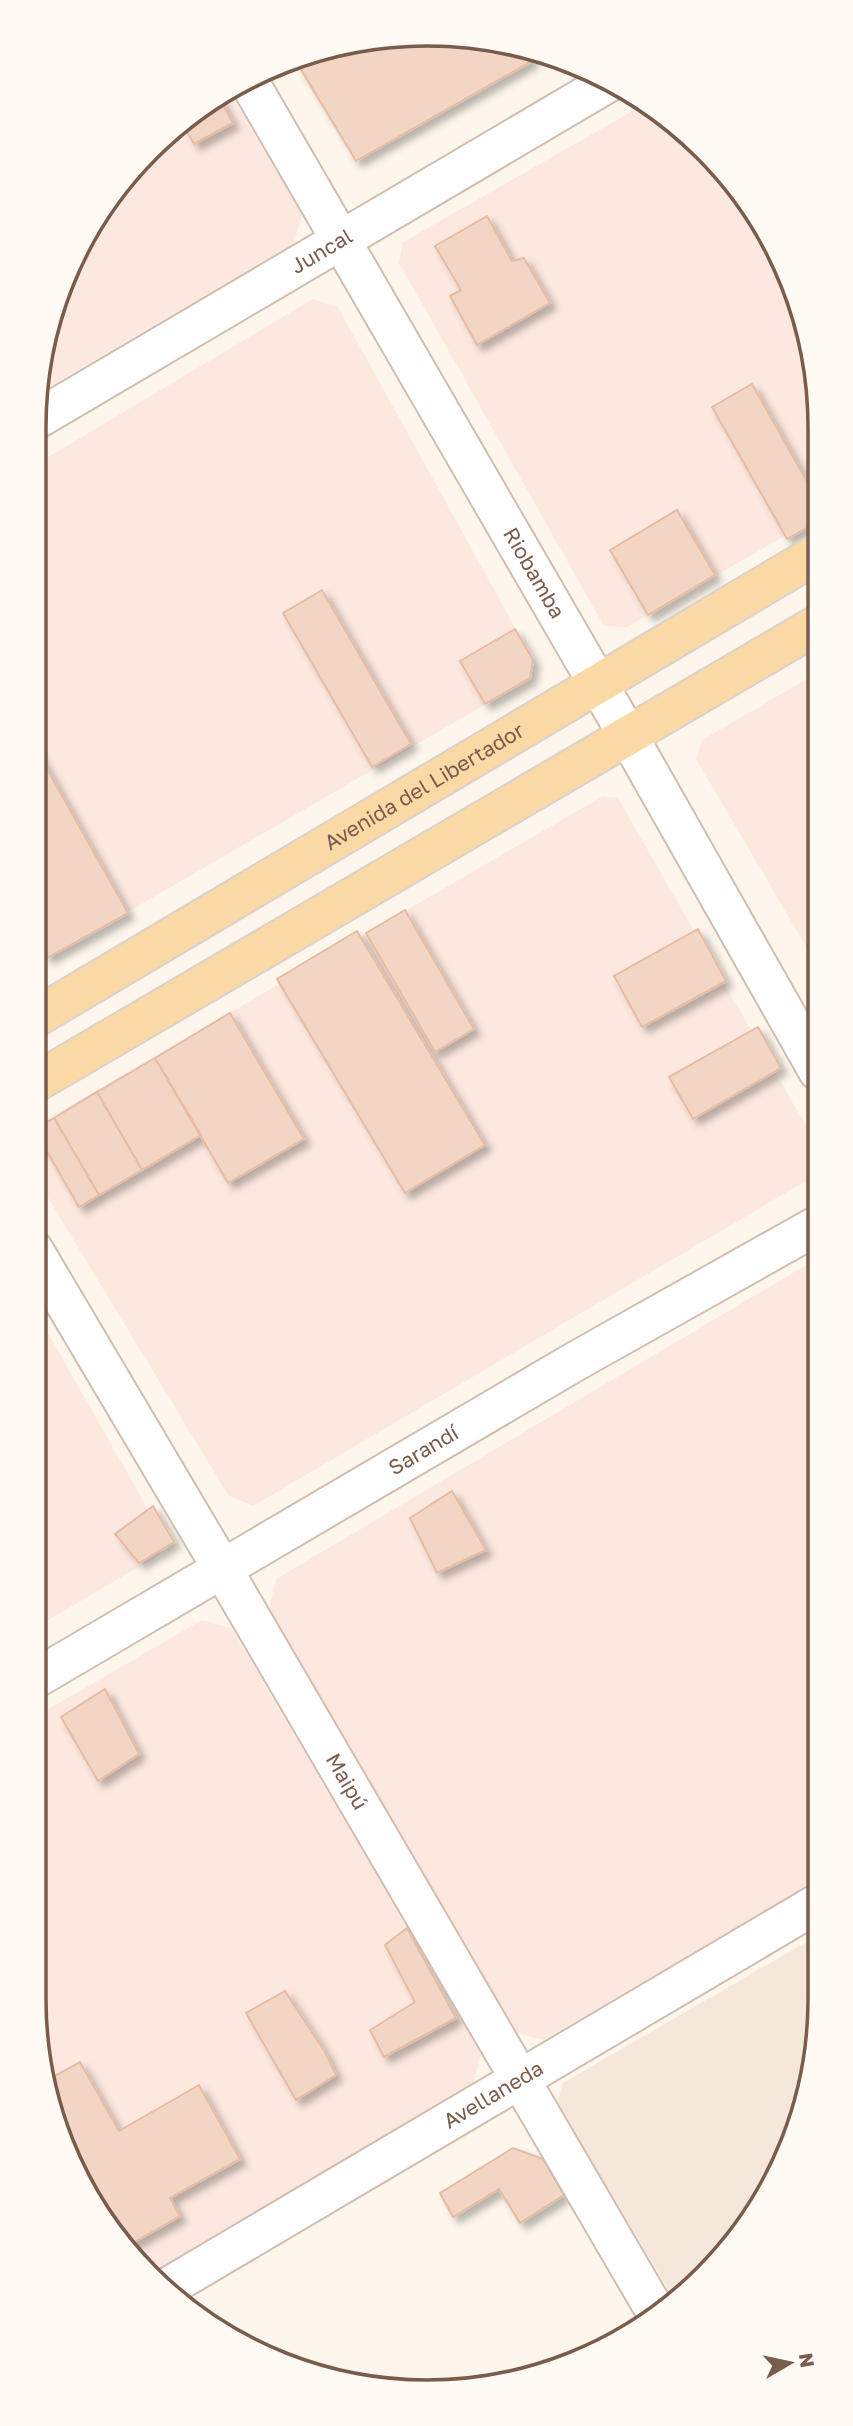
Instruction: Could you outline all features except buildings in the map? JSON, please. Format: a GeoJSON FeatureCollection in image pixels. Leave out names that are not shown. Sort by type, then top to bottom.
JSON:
{"type":"FeatureCollection","features":[{"type":"Feature","properties":{"kind":"main road","name":"Avenida del Libertador"},"geometry":{"type":"LineString","coordinates":[[45,1012],[808,559]]}},
{"type":"Feature","properties":{"kind":"main road"},"geometry":{"type":"LineString","coordinates":[[45,1077],[808,630]]}},
{"type":"Feature","properties":{"kind":"street","name":"Riobamba"},"geometry":{"type":"LineString","coordinates":[[253,88],[627,734],[808,1053]]}},
{"type":"Feature","properties":{"kind":"street","name":"Juncal"},"geometry":{"type":"LineString","coordinates":[[45,414],[600,88]]}},
{"type":"Feature","properties":{"kind":"street","name":"Sarandí"},"geometry":{"type":"LineString","coordinates":[[45,1672],[576,1361],[808,1231]]}},
{"type":"Feature","properties":{"kind":"street","name":"Maipú"},"geometry":{"type":"LineString","coordinates":[[45,1269],[652,2306]]}},
{"type":"Feature","properties":{"kind":"street","name":"Avellaneda"},"geometry":{"type":"LineString","coordinates":[[173,2284],[808,1909]]}},
{"type":"Feature","properties":{"kind":"shaded area"},"geometry":{"type":"Polygon","coordinates":[[[233,99],[302,214],[294,243],[48,387],[58,328],[66,304],[85,258],[110,215],[140,175],[175,140],[233,99]]]}},
{"type":"Feature","properties":{"kind":"shaded area"},"geometry":{"type":"Polygon","coordinates":[[[638,110],[678,140],[713,175],[756,236],[778,281],[795,328],[804,377],[808,426],[808,522],[627,627],[604,626],[399,263],[403,242],[638,110]]]}},
{"type":"Feature","properties":{"kind":"shaded area"},"geometry":{"type":"Polygon","coordinates":[[[313,299],[338,307],[533,660],[529,679],[45,960],[45,459],[313,299]]]}},
{"type":"Feature","properties":{"kind":"shaded area"},"geometry":{"type":"Polygon","coordinates":[[[808,678],[808,950],[696,759],[702,740],[808,678]]]}},
{"type":"Feature","properties":{"kind":"shaded area"},"geometry":{"type":"Polygon","coordinates":[[[603,796],[618,798],[808,1130],[808,1180],[253,1506],[228,1495],[45,1193],[45,1120],[603,796]]]}},
{"type":"Feature","properties":{"kind":"shaded area"},"geometry":{"type":"Polygon","coordinates":[[[808,1264],[808,1886],[543,2040],[513,2032],[269,1610],[276,1579],[808,1264]]]}},
{"type":"Feature","properties":{"kind":"shaded area"},"geometry":{"type":"Polygon","coordinates":[[[45,1328],[161,1532],[159,1555],[45,1622],[45,1328]]]}},
{"type":"Feature","properties":{"kind":"shaded area"},"geometry":{"type":"Polygon","coordinates":[[[202,1620],[231,1628],[482,2052],[472,2088],[159,2271],[124,2231],[85,2168],[66,2122],[53,2074],[45,1999],[45,1711],[202,1620]]]}},
{"type":"Feature","properties":{"kind":"shaded area"},"geometry":{"type":"Polygon","coordinates":[[[808,1941],[808,1999],[804,2049],[795,2098],[778,2145],[756,2190],[729,2231],[696,2269],[670,2292],[557,2105],[563,2083],[808,1941]]]}}]}
